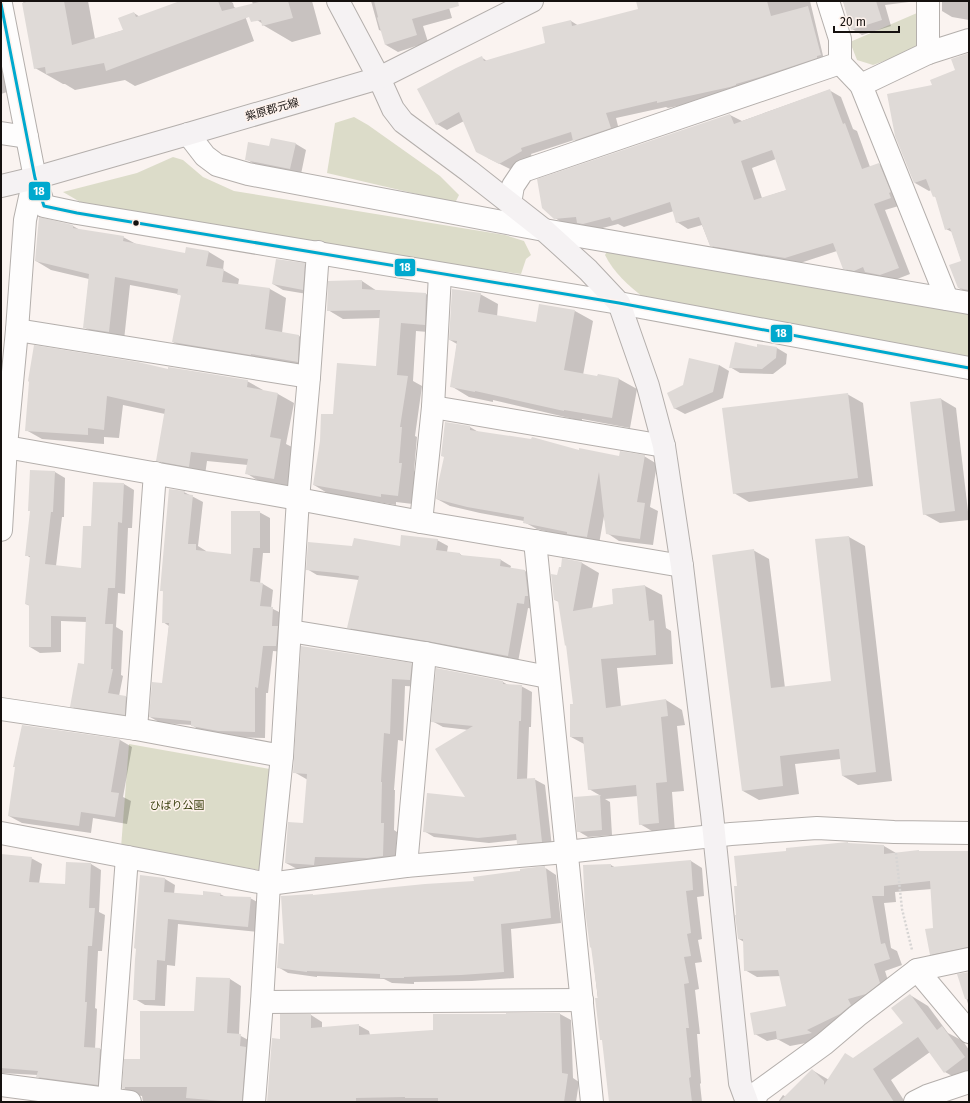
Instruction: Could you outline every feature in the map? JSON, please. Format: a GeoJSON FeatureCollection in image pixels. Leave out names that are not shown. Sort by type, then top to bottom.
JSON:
{"type":"FeatureCollection","features":[{"type":"Feature","properties":{"kind":"street"},"geometry":{"type":"LineString","coordinates":[[338,1],[379,78],[393,109],[403,122],[469,171],[544,230],[588,270],[619,303],[648,386],[664,446],[682,566],[714,836],[740,1083],[747,1102]]}},
{"type":"Feature","properties":{"kind":"street","name":"紫原郡元線"},"geometry":{"type":"LineString","coordinates":[[1,186],[35,178],[379,78],[532,1]]}},
{"type":"Feature","properties":{"kind":"street"},"geometry":{"type":"LineString","coordinates":[[828,1],[840,39],[840,63],[861,86],[947,298]]}},
{"type":"Feature","properties":{"kind":"street"},"geometry":{"type":"LineString","coordinates":[[928,1],[928,53]]}},
{"type":"Feature","properties":{"kind":"street"},"geometry":{"type":"LineString","coordinates":[[1,4],[35,178],[44,206],[619,303],[969,368]]}},
{"type":"Feature","properties":{"kind":"street"},"geometry":{"type":"LineString","coordinates":[[861,86],[928,53],[969,40]]}},
{"type":"Feature","properties":{"kind":"street"},"geometry":{"type":"LineString","coordinates":[[510,203],[513,186],[524,171],[840,63]]}},
{"type":"Feature","properties":{"kind":"street"},"geometry":{"type":"LineString","coordinates":[[1,133],[27,137]]}},
{"type":"Feature","properties":{"kind":"street"},"geometry":{"type":"LineString","coordinates":[[188,134],[206,156],[217,165],[248,174],[544,230],[947,298],[969,303]]}},
{"type":"Feature","properties":{"kind":"street"},"geometry":{"type":"LineString","coordinates":[[1,530],[4,446],[16,330],[25,220],[35,178]]}},
{"type":"Feature","properties":{"kind":"street"},"geometry":{"type":"LineString","coordinates":[[254,1102],[269,884],[282,756],[298,498],[318,252]]}},
{"type":"Feature","properties":{"kind":"street"},"geometry":{"type":"LineString","coordinates":[[421,522],[432,407],[440,274]]}},
{"type":"Feature","properties":{"kind":"street"},"geometry":{"type":"LineString","coordinates":[[16,330],[309,377]]}},
{"type":"Feature","properties":{"kind":"street"},"geometry":{"type":"LineString","coordinates":[[432,407],[664,446]]}},
{"type":"Feature","properties":{"kind":"street"},"geometry":{"type":"LineString","coordinates":[[4,446],[155,474],[298,498],[421,522],[682,566]]}},
{"type":"Feature","properties":{"kind":"street"},"geometry":{"type":"LineString","coordinates":[[136,729],[155,474]]}},
{"type":"Feature","properties":{"kind":"street"},"geometry":{"type":"LineString","coordinates":[[535,541],[592,1102]]}},
{"type":"Feature","properties":{"kind":"street"},"geometry":{"type":"LineString","coordinates":[[290,631],[425,653],[548,677]]}},
{"type":"Feature","properties":{"kind":"street"},"geometry":{"type":"LineString","coordinates":[[406,866],[425,653]]}},
{"type":"Feature","properties":{"kind":"street"},"geometry":{"type":"LineString","coordinates":[[1,709],[136,729],[282,756]]}},
{"type":"Feature","properties":{"kind":"street"},"geometry":{"type":"LineString","coordinates":[[1,833],[269,884],[406,866],[566,852],[714,836],[817,828],[894,832],[969,833]]}},
{"type":"Feature","properties":{"kind":"street"},"geometry":{"type":"LineString","coordinates":[[1,1085],[120,1100],[127,857]]}},
{"type":"Feature","properties":{"kind":"street"},"geometry":{"type":"LineString","coordinates":[[754,1102],[758,1092],[824,1044],[857,1016],[917,970],[969,959]]}},
{"type":"Feature","properties":{"kind":"street"},"geometry":{"type":"LineString","coordinates":[[917,970],[969,1032]]}},
{"type":"Feature","properties":{"kind":"street"},"geometry":{"type":"LineString","coordinates":[[262,1002],[582,1000]]}},
{"type":"Feature","properties":{"kind":"street"},"geometry":{"type":"LineString","coordinates":[[914,1102],[969,1082]]}},
{"type":"Feature","properties":{"kind":"path"},"geometry":{"type":"LineString","coordinates":[[894,832],[902,909],[917,970]]}},
{"type":"Feature","properties":{"kind":"green space"},"geometry":{"type":"Polygon","coordinates":[[[917,13],[920,37],[917,49],[873,65],[857,60],[850,42],[917,13]]]}},
{"type":"Feature","properties":{"kind":"green space"},"geometry":{"type":"Polygon","coordinates":[[[354,117],[368,125],[440,176],[459,195],[455,203],[327,173],[335,123],[354,117]]]}},
{"type":"Feature","properties":{"kind":"green space"},"geometry":{"type":"Polygon","coordinates":[[[173,157],[183,160],[203,177],[234,191],[505,235],[524,241],[531,255],[526,259],[521,274],[308,245],[82,203],[63,192],[137,173],[173,157]]]}},
{"type":"Feature","properties":{"kind":"green space"},"geometry":{"type":"Polygon","coordinates":[[[609,248],[969,313],[969,358],[643,297],[617,273],[605,255],[609,248]]]}},
{"type":"Feature","properties":{"kind":"green space","name":"ひばり公園"},"geometry":{"type":"Polygon","coordinates":[[[129,744],[270,769],[260,870],[121,848],[129,744]]]}},
{"type":"Feature","properties":{"kind":"building"},"geometry":{"type":"Polygon","coordinates":[[[31,1],[64,1],[72,45],[123,30],[118,18],[134,12],[136,17],[180,1],[218,1],[222,11],[263,1],[288,1],[293,18],[262,26],[261,20],[251,22],[249,17],[106,71],[104,63],[46,74],[45,67],[34,69],[22,3],[31,1]]]}},
{"type":"Feature","properties":{"kind":"building"},"geometry":{"type":"Polygon","coordinates":[[[374,1],[458,1],[459,6],[412,19],[417,35],[385,45],[377,18],[374,1]]]}},
{"type":"Feature","properties":{"kind":"building"},"geometry":{"type":"Polygon","coordinates":[[[636,1],[767,1],[771,16],[808,6],[821,55],[817,56],[817,58],[730,87],[657,103],[657,101],[606,113],[611,128],[573,141],[571,132],[521,148],[522,151],[499,164],[476,152],[459,112],[436,125],[417,89],[482,56],[484,61],[545,43],[542,27],[571,20],[572,26],[638,9],[636,1]]]}},
{"type":"Feature","properties":{"kind":"building"},"geometry":{"type":"Polygon","coordinates":[[[843,1],[876,1],[882,20],[851,30],[843,1]]]}},
{"type":"Feature","properties":{"kind":"building"},"geometry":{"type":"Polygon","coordinates":[[[969,53],[969,290],[958,288],[949,265],[961,261],[950,228],[945,230],[935,196],[933,197],[926,179],[914,183],[895,136],[887,94],[932,85],[930,80],[955,70],[951,59],[969,53]]]}},
{"type":"Feature","properties":{"kind":"building"},"geometry":{"type":"Polygon","coordinates":[[[830,89],[843,124],[845,123],[862,169],[879,163],[891,192],[889,193],[891,198],[874,204],[899,268],[880,275],[865,272],[863,267],[854,271],[843,269],[833,243],[785,258],[710,246],[699,217],[676,223],[670,202],[612,221],[610,217],[583,224],[577,223],[576,217],[554,219],[542,208],[537,179],[730,114],[734,124],[830,89]],[[772,150],[741,161],[754,200],[786,190],[772,150]]]}},
{"type":"Feature","properties":{"kind":"building"},"geometry":{"type":"Polygon","coordinates":[[[271,138],[296,143],[290,169],[245,160],[248,142],[269,146],[271,138]]]}},
{"type":"Feature","properties":{"kind":"building"},"geometry":{"type":"Polygon","coordinates":[[[39,217],[73,225],[73,228],[124,236],[123,241],[185,253],[186,247],[209,251],[206,266],[224,269],[222,282],[270,288],[265,329],[299,335],[298,362],[172,342],[181,295],[177,295],[178,289],[115,277],[109,332],[83,328],[89,274],[35,261],[39,217]]]}},
{"type":"Feature","properties":{"kind":"building"},"geometry":{"type":"Polygon","coordinates":[[[276,259],[305,263],[303,290],[272,284],[276,259]]]}},
{"type":"Feature","properties":{"kind":"building"},"geometry":{"type":"Polygon","coordinates":[[[362,280],[362,289],[426,293],[425,325],[401,323],[397,375],[408,376],[400,427],[402,427],[399,463],[402,463],[398,496],[381,494],[381,497],[313,485],[320,441],[321,414],[333,414],[337,363],[376,366],[380,310],[327,311],[328,281],[362,280]]]}},
{"type":"Feature","properties":{"kind":"building"},"geometry":{"type":"Polygon","coordinates":[[[452,289],[481,293],[478,312],[536,322],[539,304],[575,310],[564,370],[619,378],[612,418],[564,411],[475,391],[450,387],[457,341],[449,340],[452,289]]]}},
{"type":"Feature","properties":{"kind":"building"},"geometry":{"type":"Polygon","coordinates":[[[735,342],[757,347],[757,344],[777,347],[776,358],[762,369],[729,368],[735,342]]]}},
{"type":"Feature","properties":{"kind":"building"},"geometry":{"type":"Polygon","coordinates":[[[34,345],[138,362],[168,369],[168,367],[248,380],[247,387],[278,393],[270,437],[281,439],[274,479],[245,474],[248,459],[191,452],[189,467],[156,461],[165,409],[107,396],[104,430],[88,428],[88,435],[25,431],[28,381],[34,345]]]}},
{"type":"Feature","properties":{"kind":"building"},"geometry":{"type":"Polygon","coordinates":[[[689,358],[719,365],[713,392],[674,409],[667,393],[683,385],[689,358]]]}},
{"type":"Feature","properties":{"kind":"building"},"geometry":{"type":"Polygon","coordinates":[[[848,393],[858,478],[733,494],[722,408],[848,393]]]}},
{"type":"Feature","properties":{"kind":"building"},"geometry":{"type":"Polygon","coordinates":[[[941,398],[955,511],[923,515],[910,402],[941,398]]]}},
{"type":"Feature","properties":{"kind":"building"},"geometry":{"type":"Polygon","coordinates":[[[445,422],[470,426],[470,430],[531,439],[532,437],[579,450],[579,448],[619,456],[620,451],[645,455],[637,502],[645,503],[640,539],[606,534],[599,472],[587,537],[567,534],[567,532],[523,523],[524,517],[467,507],[436,499],[444,457],[441,456],[445,422]]]}},
{"type":"Feature","properties":{"kind":"building"},"geometry":{"type":"Polygon","coordinates":[[[30,470],[55,471],[53,512],[51,512],[45,564],[81,568],[83,526],[91,526],[93,482],[124,483],[122,523],[118,522],[115,588],[108,588],[105,624],[113,624],[111,669],[113,669],[108,693],[126,696],[125,715],[70,707],[78,663],[84,664],[86,617],[51,616],[51,647],[29,647],[29,605],[25,604],[30,556],[25,556],[30,511],[28,511],[30,470]]]}},
{"type":"Feature","properties":{"kind":"building"},"geometry":{"type":"Polygon","coordinates":[[[169,489],[185,491],[184,494],[193,495],[188,544],[196,544],[196,550],[231,554],[231,511],[260,511],[260,548],[253,548],[250,581],[263,583],[260,606],[273,607],[272,626],[278,626],[276,646],[263,646],[258,688],[255,687],[255,732],[218,731],[191,726],[191,721],[149,717],[152,682],[162,683],[169,623],[162,623],[163,591],[160,591],[169,489]]]}},
{"type":"Feature","properties":{"kind":"building"},"geometry":{"type":"Polygon","coordinates":[[[401,535],[438,539],[436,550],[460,553],[460,555],[501,559],[500,566],[525,570],[528,596],[525,596],[524,604],[517,603],[508,656],[347,628],[359,576],[306,570],[308,542],[352,546],[354,538],[400,546],[401,535]]]}},
{"type":"Feature","properties":{"kind":"building"},"geometry":{"type":"Polygon","coordinates":[[[849,536],[876,772],[842,776],[839,749],[780,756],[783,786],[742,791],[712,555],[754,549],[771,688],[831,681],[815,539],[849,536]]]}},
{"type":"Feature","properties":{"kind":"building"},"geometry":{"type":"Polygon","coordinates":[[[562,558],[582,562],[573,611],[613,604],[612,589],[645,585],[649,621],[654,620],[656,655],[601,659],[606,708],[666,699],[668,716],[661,717],[667,782],[656,783],[659,823],[639,825],[636,785],[588,790],[583,737],[570,737],[570,704],[573,704],[566,645],[565,646],[558,601],[554,600],[551,574],[557,575],[559,567],[561,567],[562,558]]]}},
{"type":"Feature","properties":{"kind":"building"},"geometry":{"type":"Polygon","coordinates":[[[301,646],[412,663],[410,680],[392,679],[390,734],[384,733],[381,782],[381,823],[384,823],[383,856],[368,858],[315,857],[314,865],[285,863],[288,822],[303,823],[307,774],[293,773],[301,646]]]}},
{"type":"Feature","properties":{"kind":"building"},"geometry":{"type":"Polygon","coordinates":[[[436,668],[503,681],[503,684],[522,685],[517,779],[535,778],[542,842],[517,844],[516,834],[478,838],[423,832],[427,793],[465,797],[435,749],[473,726],[431,722],[436,668]]]}},
{"type":"Feature","properties":{"kind":"building"},"geometry":{"type":"Polygon","coordinates":[[[22,725],[120,739],[111,792],[119,793],[115,817],[81,812],[79,826],[8,816],[15,767],[13,767],[22,725]]]}},
{"type":"Feature","properties":{"kind":"building"},"geometry":{"type":"Polygon","coordinates":[[[600,795],[602,830],[577,832],[574,797],[600,795]]]}},
{"type":"Feature","properties":{"kind":"building"},"geometry":{"type":"Polygon","coordinates":[[[848,842],[884,845],[884,854],[919,850],[969,851],[969,947],[930,955],[925,929],[933,928],[930,881],[884,886],[884,896],[872,896],[881,944],[885,943],[890,959],[874,964],[880,983],[866,994],[848,999],[851,1005],[840,1014],[807,1030],[812,1033],[777,1040],[776,1031],[754,1035],[750,1013],[786,1006],[778,970],[744,971],[743,939],[738,939],[735,915],[734,886],[737,886],[734,856],[786,851],[786,848],[848,842]]]}},
{"type":"Feature","properties":{"kind":"building"},"geometry":{"type":"Polygon","coordinates":[[[1,854],[32,857],[29,882],[65,884],[66,862],[91,863],[89,908],[95,908],[92,946],[88,946],[85,1002],[87,1002],[84,1047],[100,1048],[98,1085],[36,1077],[38,1071],[1,1068],[1,854]]]}},
{"type":"Feature","properties":{"kind":"building"},"geometry":{"type":"Polygon","coordinates":[[[691,860],[693,890],[686,891],[691,933],[687,934],[691,956],[684,957],[689,983],[684,984],[689,1028],[686,1028],[692,1102],[609,1102],[602,1040],[600,1040],[595,998],[598,998],[585,910],[583,865],[611,864],[611,867],[691,860]]]}},
{"type":"Feature","properties":{"kind":"building"},"geometry":{"type":"Polygon","coordinates":[[[545,866],[551,918],[501,924],[504,972],[380,978],[380,974],[307,972],[277,968],[279,943],[284,944],[281,896],[313,895],[425,884],[474,881],[473,877],[545,866]]]}},
{"type":"Feature","properties":{"kind":"building"},"geometry":{"type":"Polygon","coordinates":[[[140,875],[165,878],[164,892],[203,895],[203,891],[221,893],[220,896],[251,897],[248,927],[168,919],[165,961],[157,960],[155,1000],[133,1000],[136,949],[134,948],[140,875]]]}},
{"type":"Feature","properties":{"kind":"building"},"geometry":{"type":"Polygon","coordinates":[[[969,972],[969,999],[965,999],[957,974],[969,972]]]}},
{"type":"Feature","properties":{"kind":"building"},"geometry":{"type":"Polygon","coordinates":[[[196,977],[230,978],[227,1033],[241,1034],[240,1046],[246,1047],[242,1102],[222,1102],[186,1098],[187,1087],[122,1088],[124,1059],[140,1059],[140,1011],[194,1011],[196,977]]]}},
{"type":"Feature","properties":{"kind":"building"},"geometry":{"type":"Polygon","coordinates":[[[910,994],[937,1030],[942,1026],[965,1057],[944,1073],[918,1037],[873,1069],[894,1102],[779,1102],[812,1069],[824,1081],[824,1085],[845,1053],[853,1058],[903,1023],[891,1008],[910,994]]]}},
{"type":"Feature","properties":{"kind":"building"},"geometry":{"type":"Polygon","coordinates":[[[560,1013],[562,1073],[568,1074],[564,1102],[438,1102],[438,1098],[405,1097],[356,1098],[356,1101],[340,1102],[267,1102],[272,1038],[280,1039],[280,1014],[311,1014],[311,1028],[359,1024],[359,1035],[433,1030],[433,1014],[560,1013]]]}},
{"type":"Feature","properties":{"kind":"transit line","name":"18"},"geometry":{"type":"LineString","coordinates":[[1,4],[35,178],[44,206],[77,213],[619,303],[969,368]]}}]}
